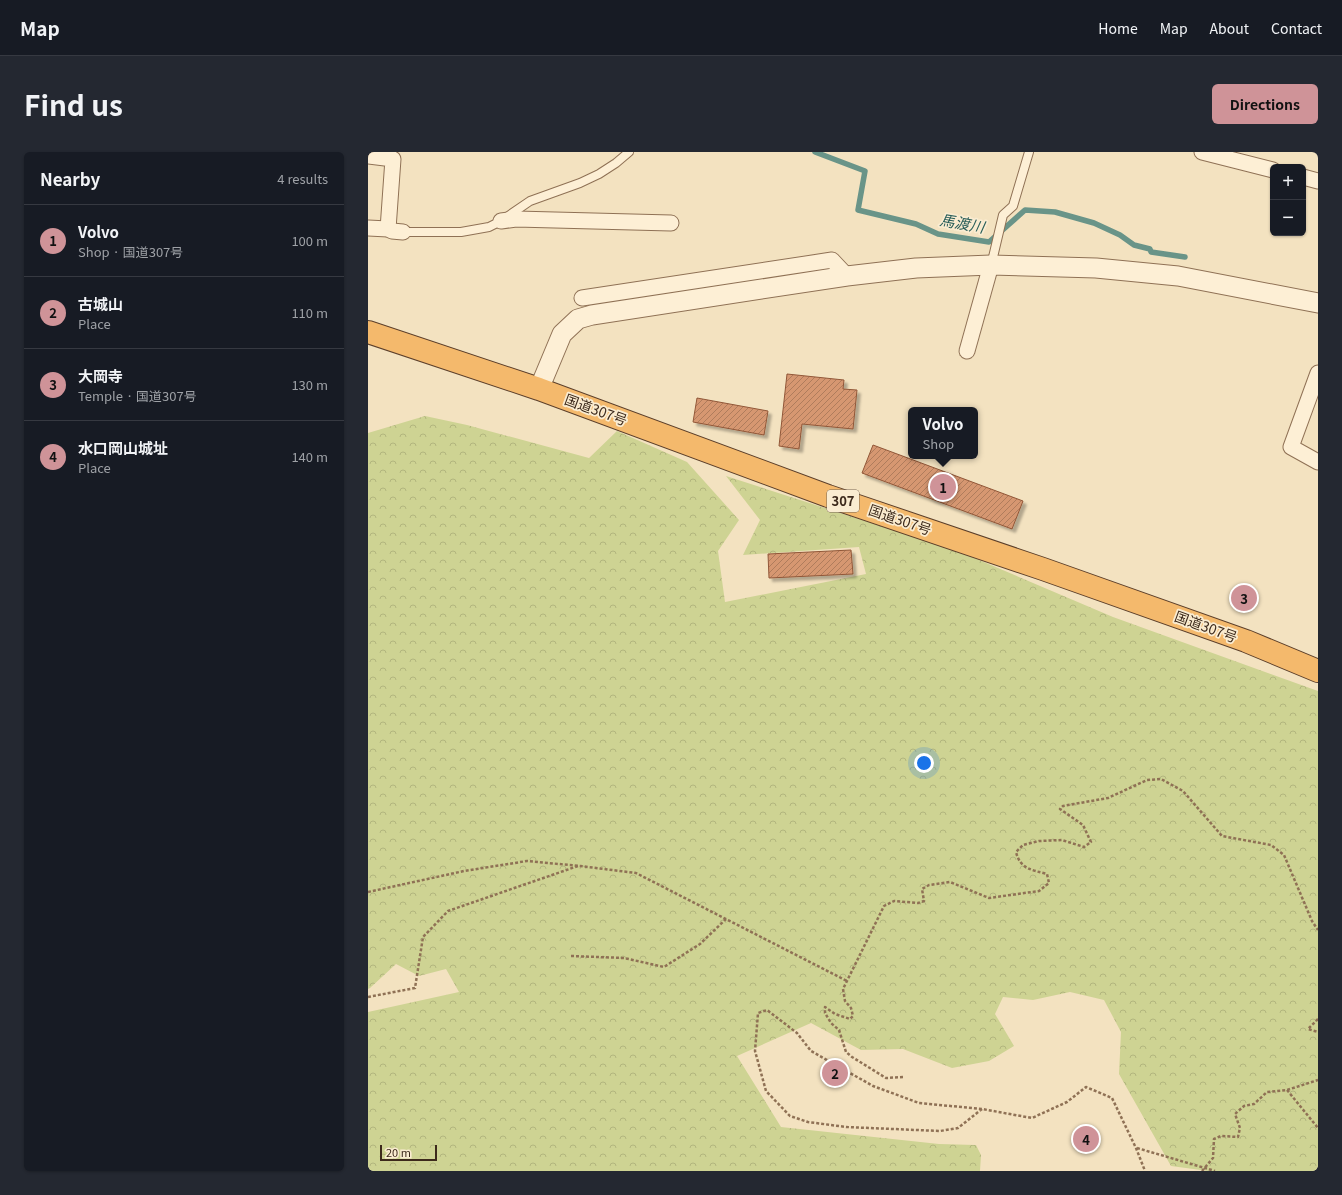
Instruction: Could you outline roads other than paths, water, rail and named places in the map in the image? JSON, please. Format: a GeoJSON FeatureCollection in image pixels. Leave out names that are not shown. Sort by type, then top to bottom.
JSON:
{"type":"FeatureCollection","features":[{"type":"Feature","properties":{"kind":"highway","name":"国道307号"},"geometry":{"type":"LineString","coordinates":[[368,332],[539,389],[828,496],[1043,569],[1246,641],[1318,671]]}},
{"type":"Feature","properties":{"kind":"street"},"geometry":{"type":"LineString","coordinates":[[1202,152],[1270,169]]}},
{"type":"Feature","properties":{"kind":"street"},"geometry":{"type":"LineString","coordinates":[[368,156],[394,159],[388,229]]}},
{"type":"Feature","properties":{"kind":"street"},"geometry":{"type":"LineString","coordinates":[[1306,178],[1318,181]]}},
{"type":"Feature","properties":{"kind":"street"},"geometry":{"type":"LineString","coordinates":[[501,221],[516,219],[671,223]]}},
{"type":"Feature","properties":{"kind":"street"},"geometry":{"type":"LineString","coordinates":[[368,228],[388,229],[403,232]]}},
{"type":"Feature","properties":{"kind":"street"},"geometry":{"type":"LineString","coordinates":[[582,298],[832,260],[847,276]]}},
{"type":"Feature","properties":{"kind":"street"},"geometry":{"type":"LineString","coordinates":[[967,351],[990,265]]}},
{"type":"Feature","properties":{"kind":"street"},"geometry":{"type":"LineString","coordinates":[[539,389],[562,334],[578,320],[592,315],[847,276],[916,268],[990,265],[1096,268],[1178,276],[1318,303]]}},
{"type":"Feature","properties":{"kind":"street"},"geometry":{"type":"LineString","coordinates":[[1318,373],[1291,447],[1318,462]]}},
{"type":"Feature","properties":{"kind":"lane"},"geometry":{"type":"LineString","coordinates":[[403,232],[461,232],[489,227],[501,221],[530,201],[580,183],[599,174],[629,152]]}},
{"type":"Feature","properties":{"kind":"lane"},"geometry":{"type":"LineString","coordinates":[[990,265],[1003,215],[1013,206],[1029,152]]}},
{"type":"Feature","properties":{"kind":"waterway","name":"馬渡川"},"geometry":{"type":"LineString","coordinates":[[815,152],[865,171],[858,210],[916,224],[938,234],[989,242],[1025,210],[1055,212],[1094,223],[1120,235],[1134,245],[1150,249],[1151,252],[1185,257]]}},
{"type":"Feature","properties":{"kind":"place","name":"Volvo"},"geometry":{"type":"Point","coordinates":[943,487]}},
{"type":"Feature","properties":{"kind":"place","name":"大岡寺"},"geometry":{"type":"Point","coordinates":[1244,598]}},
{"type":"Feature","properties":{"kind":"place","name":"古城山"},"geometry":{"type":"Point","coordinates":[835,1073]}},
{"type":"Feature","properties":{"kind":"place","name":"水口岡山城址"},"geometry":{"type":"Point","coordinates":[1086,1139]}}]}
